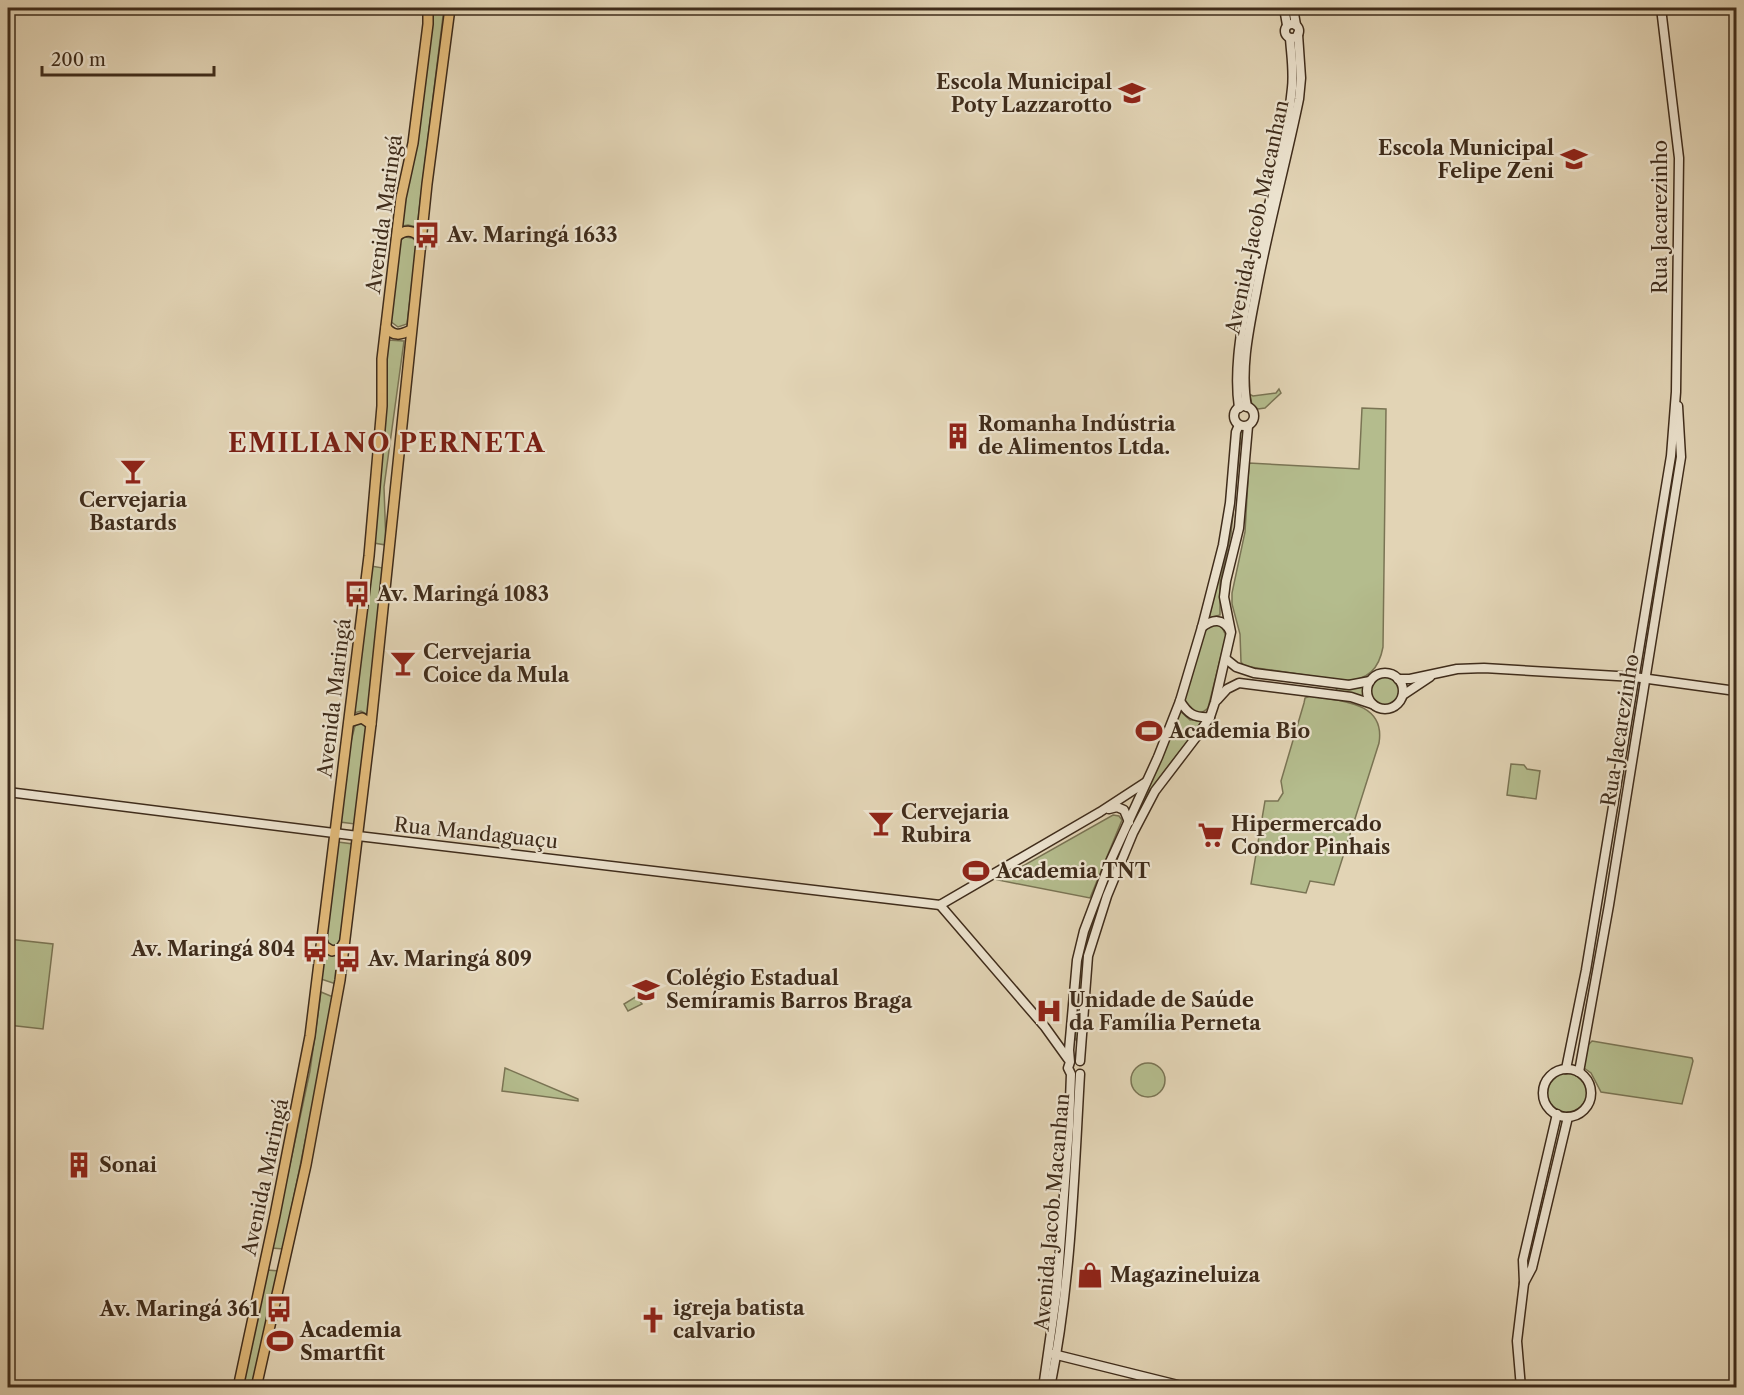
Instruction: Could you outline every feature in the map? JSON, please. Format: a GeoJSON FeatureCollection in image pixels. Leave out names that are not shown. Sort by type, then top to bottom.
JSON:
{"type":"FeatureCollection","features":[{"type":"Feature","properties":{"kind":"main road","name":"Avenida Maringá"},"geometry":{"type":"LineString","coordinates":[[238,1388],[305,1070],[369,556],[382,406],[382,359],[400,198],[413,143],[428,8]]}},
{"type":"Feature","properties":{"kind":"main road","name":"Avenida Maringá"},"geometry":{"type":"LineString","coordinates":[[256,1388],[306,1165],[338,992],[371,724],[421,238],[450,8]]}},
{"type":"Feature","properties":{"kind":"main road"},"geometry":{"type":"LineString","coordinates":[[397,236],[402,232],[411,231],[421,238]]}},
{"type":"Feature","properties":{"kind":"main road"},"geometry":{"type":"LineString","coordinates":[[386,327],[393,334],[398,335],[411,330]]}},
{"type":"Feature","properties":{"kind":"main road"},"geometry":{"type":"LineString","coordinates":[[349,722],[362,718],[371,724]]}},
{"type":"Feature","properties":{"kind":"main road"},"geometry":{"type":"LineString","coordinates":[[322,938],[324,946],[332,951],[340,949],[345,941]]}},
{"type":"Feature","properties":{"kind":"street"},"geometry":{"type":"LineString","coordinates":[[1284,8],[1292,25],[1299,29],[1294,36],[1285,32],[1292,25],[1293,8]]}},
{"type":"Feature","properties":{"kind":"street","name":"Rua Jacarezinho"},"geometry":{"type":"LineString","coordinates":[[1566,1069],[1586,970],[1671,456],[1676,392],[1680,158],[1661,8]]}},
{"type":"Feature","properties":{"kind":"street","name":"Avenida Jacob Macanhan"},"geometry":{"type":"LineString","coordinates":[[1243,407],[1249,327],[1299,99],[1301,78],[1294,36]]}},
{"type":"Feature","properties":{"kind":"street","name":"Rua Jacarezinho"},"geometry":{"type":"LineString","coordinates":[[1579,1072],[1681,457],[1676,392]]}},
{"type":"Feature","properties":{"kind":"street"},"geometry":{"type":"LineString","coordinates":[[1243,426],[1235,422],[1234,415],[1243,407],[1251,410],[1254,416],[1253,421],[1243,426],[1236,432],[1223,545],[1180,700],[1129,824],[1103,879],[1084,931],[1077,960],[1069,1050],[1068,1068],[1076,1074],[1083,1068],[1080,1061],[1088,956],[1115,874],[1155,791],[1210,717],[1215,702],[1231,634],[1224,597],[1239,528],[1243,426]]}},
{"type":"Feature","properties":{"kind":"street"},"geometry":{"type":"LineString","coordinates":[[1202,627],[1214,621],[1220,621],[1225,624],[1231,634]]}},
{"type":"Feature","properties":{"kind":"street"},"geometry":{"type":"LineString","coordinates":[[1226,659],[1236,667],[1254,673],[1357,685],[1371,681]]}},
{"type":"Feature","properties":{"kind":"street"},"geometry":{"type":"LineString","coordinates":[[1398,679],[1410,679],[1457,669],[1484,668],[1634,676],[1737,690]]}},
{"type":"Feature","properties":{"kind":"street"},"geometry":{"type":"LineString","coordinates":[[1252,684],[1254,673]]}},
{"type":"Feature","properties":{"kind":"street"},"geometry":{"type":"LineString","coordinates":[[1215,702],[1233,685],[1239,683],[1351,697],[1381,709],[1392,708],[1399,704],[1403,695],[1403,686],[1398,679],[1391,674],[1384,673],[1376,676],[1371,681],[1367,693],[1372,704]]}},
{"type":"Feature","properties":{"kind":"street"},"geometry":{"type":"LineString","coordinates":[[1403,695],[1433,674]]}},
{"type":"Feature","properties":{"kind":"street"},"geometry":{"type":"LineString","coordinates":[[1331,694],[1332,683]]}},
{"type":"Feature","properties":{"kind":"street"},"geometry":{"type":"LineString","coordinates":[[1180,700],[1185,709],[1195,717],[1210,717]]}},
{"type":"Feature","properties":{"kind":"street"},"geometry":{"type":"LineString","coordinates":[[1070,1062],[1045,1027],[940,905],[1100,812],[1146,782]]}},
{"type":"Feature","properties":{"kind":"street","name":"Rua Mandaguaçu"},"geometry":{"type":"LineString","coordinates":[[8,792],[358,837],[940,905]]}},
{"type":"Feature","properties":{"kind":"street"},"geometry":{"type":"LineString","coordinates":[[1100,812],[1121,808],[1126,813],[1129,824]]}},
{"type":"Feature","properties":{"kind":"street"},"geometry":{"type":"LineString","coordinates":[[1609,822],[1621,826]]}},
{"type":"Feature","properties":{"kind":"street"},"geometry":{"type":"LineString","coordinates":[[1070,1040],[1082,1042]]}},
{"type":"Feature","properties":{"kind":"street"},"geometry":{"type":"LineString","coordinates":[[1070,1062],[1080,1061]]}},
{"type":"Feature","properties":{"kind":"street"},"geometry":{"type":"LineString","coordinates":[[1566,1069],[1579,1072],[1590,1085],[1590,1099],[1582,1112],[1568,1117],[1557,1114],[1546,1104],[1544,1088],[1552,1075],[1566,1069]]}},
{"type":"Feature","properties":{"kind":"street","name":"Avenida Jacob Macanhan"},"geometry":{"type":"LineString","coordinates":[[1050,1388],[1069,1127],[1076,1074]]}},
{"type":"Feature","properties":{"kind":"street"},"geometry":{"type":"LineString","coordinates":[[1521,1388],[1517,1341],[1524,1283],[1522,1260],[1557,1114]]}},
{"type":"Feature","properties":{"kind":"street"},"geometry":{"type":"LineString","coordinates":[[1524,1283],[1532,1268],[1568,1117]]}},
{"type":"Feature","properties":{"kind":"street"},"geometry":{"type":"LineString","coordinates":[[1053,1354],[1190,1388]]}},
{"type":"Feature","properties":{"kind":"street","name":"Avenida Jacob Macanhan"},"geometry":{"type":"LineString","coordinates":[[1043,1388],[1053,1354]]}},
{"type":"Feature","properties":{"kind":"green space"},"geometry":{"type":"Polygon","coordinates":[[[432,8],[444,8],[417,227],[402,226],[432,8]]]}},
{"type":"Feature","properties":{"kind":"green space"},"geometry":{"type":"Polygon","coordinates":[[[405,237],[417,242],[407,324],[398,327],[390,321],[400,240],[405,237]]]}},
{"type":"Feature","properties":{"kind":"green space"},"geometry":{"type":"Polygon","coordinates":[[[387,340],[404,341],[384,487],[386,545],[374,543],[387,340]]]}},
{"type":"Feature","properties":{"kind":"green space"},"geometry":{"type":"Polygon","coordinates":[[[1279,389],[1281,393],[1265,408],[1258,409],[1252,404],[1249,394],[1253,396],[1276,393],[1279,389]]]}},
{"type":"Feature","properties":{"kind":"green space"},"geometry":{"type":"Polygon","coordinates":[[[1362,408],[1386,409],[1383,647],[1379,661],[1366,676],[1345,681],[1244,666],[1241,662],[1240,634],[1232,604],[1232,593],[1245,532],[1249,463],[1359,469],[1362,408]]]}},
{"type":"Feature","properties":{"kind":"green space"},"geometry":{"type":"Polygon","coordinates":[[[1238,431],[1245,431],[1240,445],[1231,534],[1220,583],[1220,615],[1209,618],[1229,533],[1238,431]]]}},
{"type":"Feature","properties":{"kind":"green space"},"geometry":{"type":"Polygon","coordinates":[[[371,566],[383,568],[368,715],[361,711],[354,713],[371,566]]]}},
{"type":"Feature","properties":{"kind":"green space"},"geometry":{"type":"Polygon","coordinates":[[[1213,625],[1221,625],[1226,636],[1208,708],[1196,712],[1189,708],[1184,696],[1205,630],[1213,625]]]}},
{"type":"Feature","properties":{"kind":"green space"},"geometry":{"type":"Polygon","coordinates":[[[1385,676],[1396,680],[1400,691],[1396,702],[1385,706],[1374,702],[1370,691],[1374,680],[1385,676]]]}},
{"type":"Feature","properties":{"kind":"green space"},"geometry":{"type":"Polygon","coordinates":[[[1363,686],[1363,697],[1335,692],[1338,687],[1363,686]]]}},
{"type":"Feature","properties":{"kind":"green space"},"geometry":{"type":"Polygon","coordinates":[[[1310,696],[1346,702],[1368,711],[1375,719],[1379,729],[1379,743],[1334,885],[1310,881],[1306,893],[1251,884],[1265,801],[1278,801],[1283,793],[1281,781],[1305,698],[1310,696]]]}},
{"type":"Feature","properties":{"kind":"green space"},"geometry":{"type":"Polygon","coordinates":[[[1179,710],[1190,720],[1204,720],[1150,790],[1109,875],[1085,946],[1078,1038],[1075,1040],[1080,958],[1084,942],[1099,895],[1179,710]]]}},
{"type":"Feature","properties":{"kind":"green space"},"geometry":{"type":"Polygon","coordinates":[[[356,722],[365,723],[366,726],[355,824],[340,822],[349,749],[356,722]]]}},
{"type":"Feature","properties":{"kind":"green space"},"geometry":{"type":"Polygon","coordinates":[[[1511,764],[1524,765],[1527,769],[1540,771],[1536,799],[1507,795],[1511,764]]]}},
{"type":"Feature","properties":{"kind":"green space"},"geometry":{"type":"Polygon","coordinates":[[[1113,815],[1119,816],[1122,820],[1090,898],[998,880],[1113,815]]]}},
{"type":"Feature","properties":{"kind":"green space"},"geometry":{"type":"Polygon","coordinates":[[[338,842],[353,844],[336,984],[321,979],[338,842]]]}},
{"type":"Feature","properties":{"kind":"green space"},"geometry":{"type":"Polygon","coordinates":[[[8,939],[53,944],[43,1029],[8,1025],[8,939]]]}},
{"type":"Feature","properties":{"kind":"green space"},"geometry":{"type":"Polygon","coordinates":[[[321,992],[333,997],[319,1074],[283,1249],[272,1248],[310,1071],[321,992]]]}},
{"type":"Feature","properties":{"kind":"green space"},"geometry":{"type":"Polygon","coordinates":[[[637,996],[642,1004],[628,1011],[624,1004],[637,996]]]}},
{"type":"Feature","properties":{"kind":"green space"},"geometry":{"type":"Polygon","coordinates":[[[1592,1041],[1692,1058],[1682,1104],[1601,1092],[1591,1073],[1584,1068],[1588,1045],[1592,1041]]]}},
{"type":"Feature","properties":{"kind":"green space"},"geometry":{"type":"Polygon","coordinates":[[[1148,1063],[1160,1068],[1165,1080],[1160,1092],[1148,1097],[1136,1092],[1131,1080],[1136,1068],[1148,1063]]]}},
{"type":"Feature","properties":{"kind":"green space"},"geometry":{"type":"Polygon","coordinates":[[[505,1068],[578,1099],[578,1101],[502,1091],[505,1068]]]}},
{"type":"Feature","properties":{"kind":"green space"},"geometry":{"type":"Polygon","coordinates":[[[1568,1072],[1583,1078],[1589,1093],[1583,1108],[1568,1114],[1553,1108],[1547,1093],[1553,1078],[1568,1072]]]}},
{"type":"Feature","properties":{"kind":"green space"},"geometry":{"type":"Polygon","coordinates":[[[267,1270],[279,1271],[252,1387],[241,1388],[267,1270]]]}},
{"type":"Feature","properties":{"kind":"place","name":"Escola Municipal Poty Lazzarotto"},"geometry":{"type":"Point","coordinates":[1132,93]}},
{"type":"Feature","properties":{"kind":"place","name":"Escola Municipal Felipe Zeni"},"geometry":{"type":"Point","coordinates":[1574,159]}},
{"type":"Feature","properties":{"kind":"place","name":"Av. Maringá 1633"},"geometry":{"type":"Point","coordinates":[427,235]}},
{"type":"Feature","properties":{"kind":"place","name":"Romanha Indústria de Alimentos Ltda."},"geometry":{"type":"Point","coordinates":[958,436]}},
{"type":"Feature","properties":{"kind":"place","name":"Cervejaria Bastards"},"geometry":{"type":"Point","coordinates":[133,471]}},
{"type":"Feature","properties":{"kind":"place","name":"Av. Maringá 1083"},"geometry":{"type":"Point","coordinates":[357,594]}},
{"type":"Feature","properties":{"kind":"place","name":"Cervejaria Coice da Mula"},"geometry":{"type":"Point","coordinates":[403,663]}},
{"type":"Feature","properties":{"kind":"place","name":"Academia Bio"},"geometry":{"type":"Point","coordinates":[1149,731]}},
{"type":"Feature","properties":{"kind":"place","name":"Cervejaria Rubira"},"geometry":{"type":"Point","coordinates":[881,823]}},
{"type":"Feature","properties":{"kind":"place","name":"Hipermercado Condor Pinhais"},"geometry":{"type":"Point","coordinates":[1211,835]}},
{"type":"Feature","properties":{"kind":"place","name":"Academia TNT"},"geometry":{"type":"Point","coordinates":[976,871]}},
{"type":"Feature","properties":{"kind":"place","name":"Av. Maringá 804"},"geometry":{"type":"Point","coordinates":[315,949]}},
{"type":"Feature","properties":{"kind":"place","name":"Av. Maringá 809"},"geometry":{"type":"Point","coordinates":[348,959]}},
{"type":"Feature","properties":{"kind":"place","name":"Colégio Estadual Semíramis Barros Braga"},"geometry":{"type":"Point","coordinates":[646,990]}},
{"type":"Feature","properties":{"kind":"place","name":"Unidade de Saúde da Família Perneta"},"geometry":{"type":"Point","coordinates":[1049,1011]}},
{"type":"Feature","properties":{"kind":"place","name":"Sonai"},"geometry":{"type":"Point","coordinates":[79,1165]}},
{"type":"Feature","properties":{"kind":"place","name":"Magazineluiza"},"geometry":{"type":"Point","coordinates":[1090,1275]}},
{"type":"Feature","properties":{"kind":"place","name":"Av. Maringá 361"},"geometry":{"type":"Point","coordinates":[279,1309]}},
{"type":"Feature","properties":{"kind":"place","name":"igreja batista calvario"},"geometry":{"type":"Point","coordinates":[653,1320]}},
{"type":"Feature","properties":{"kind":"place","name":"Academia Smartfit"},"geometry":{"type":"Point","coordinates":[280,1341]}},
{"type":"Feature","properties":{"kind":"district","name":"EMILIANO PERNETA"},"geometry":{"type":"Point","coordinates":[387,443]}}]}
